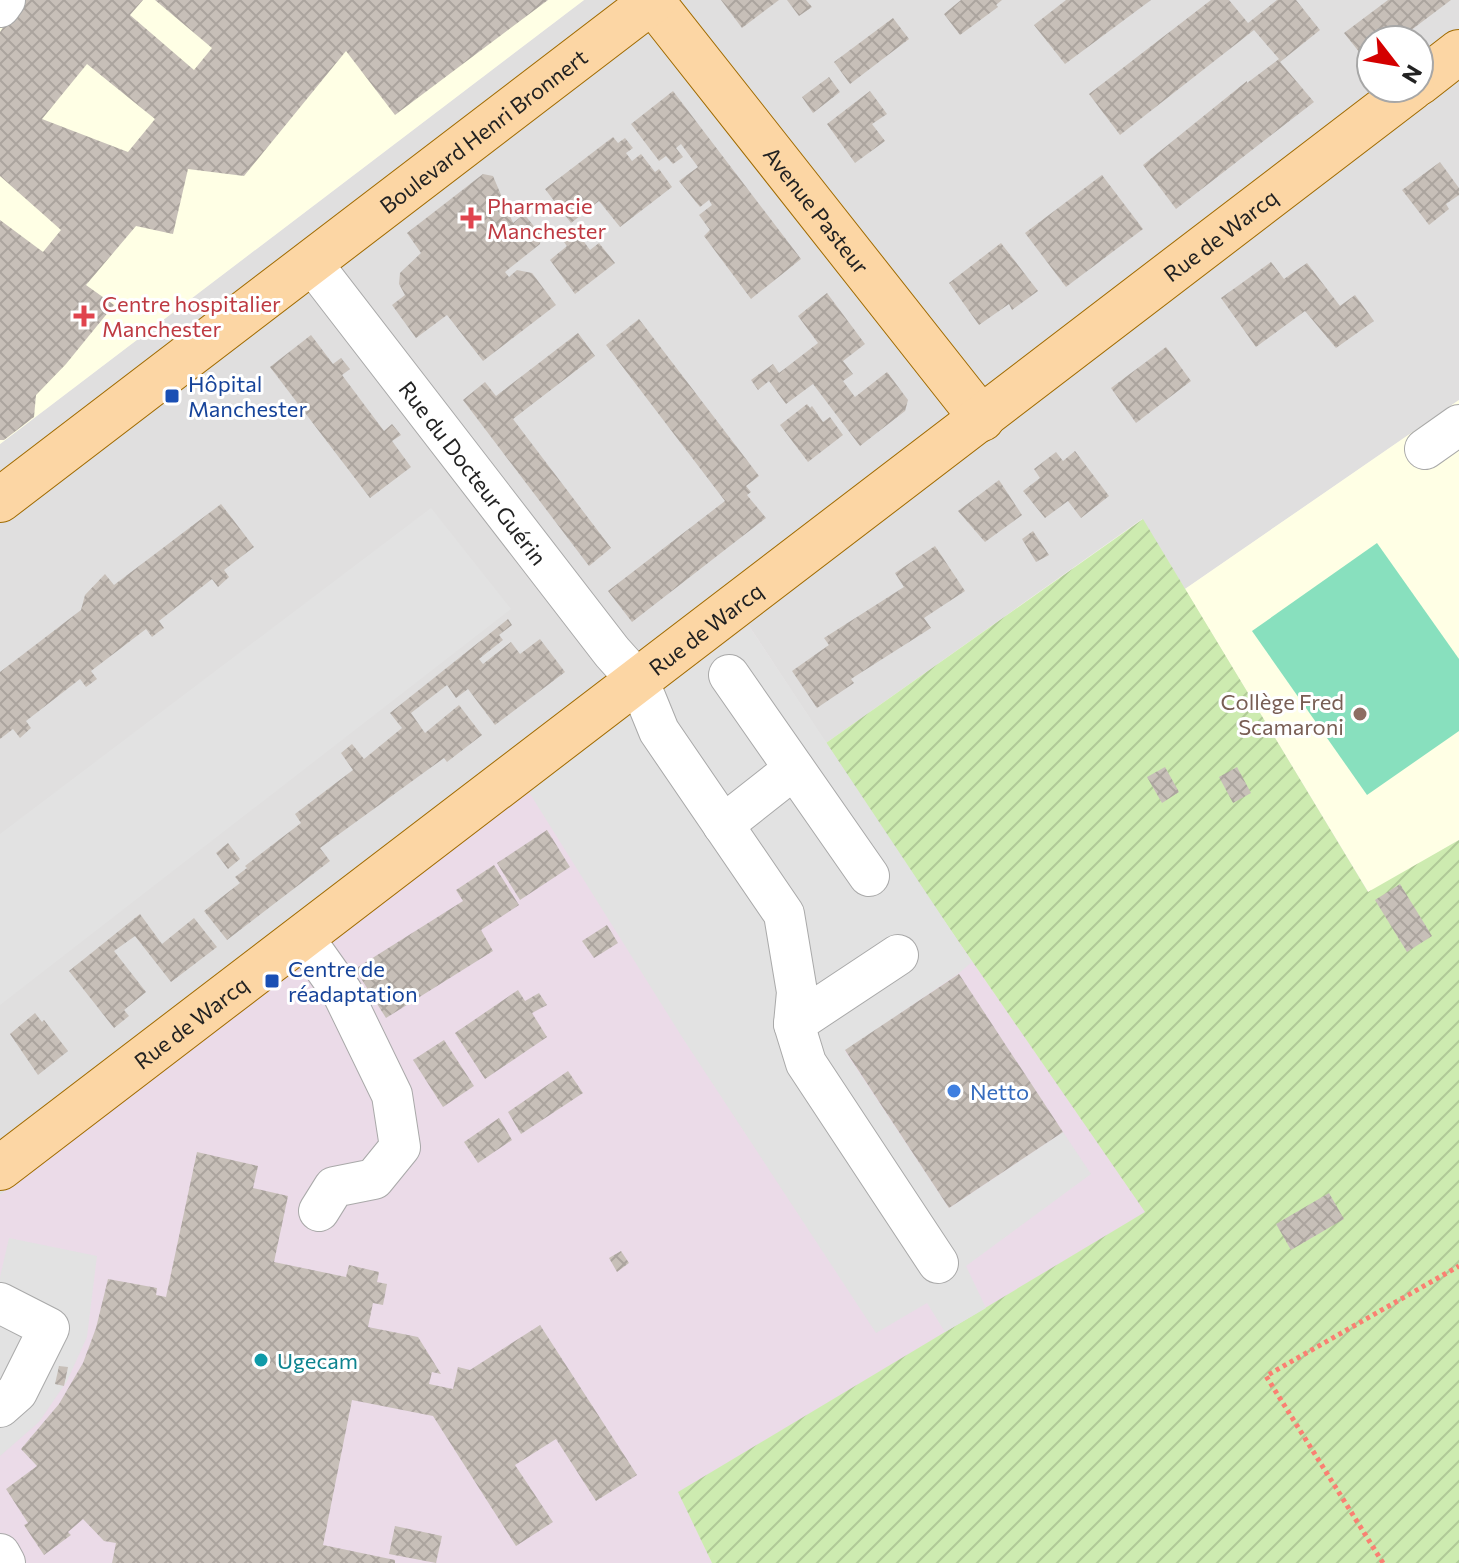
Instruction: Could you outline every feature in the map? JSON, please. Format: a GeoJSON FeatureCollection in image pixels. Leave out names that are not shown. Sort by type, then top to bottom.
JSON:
{"type":"FeatureCollection","features":[{"type":"Feature","properties":{"kind":"main road","name":"Boulevard Henri Bronnert"},"geometry":{"type":"LineString","coordinates":[[0,500],[653,0]]}},
{"type":"Feature","properties":{"kind":"main road","name":"Avenue Pasteur"},"geometry":{"type":"LineString","coordinates":[[653,0],[982,419]]}},
{"type":"Feature","properties":{"kind":"main road"},"geometry":{"type":"LineString","coordinates":[[1435,71],[1459,52]]}},
{"type":"Feature","properties":{"kind":"main road","name":"Rue de Warcq"},"geometry":{"type":"LineString","coordinates":[[3,1160],[639,682],[1391,104]]}},
{"type":"Feature","properties":{"kind":"street"},"geometry":{"type":"LineString","coordinates":[[0,7],[5,0]]}},
{"type":"Feature","properties":{"kind":"street","name":"Rue du Docteur Guérin"},"geometry":{"type":"LineString","coordinates":[[311,262],[612,652],[639,682],[659,731],[784,914],[797,992],[794,1024],[806,1063],[938,1263]]}},
{"type":"Feature","properties":{"kind":"street"},"geometry":{"type":"LineString","coordinates":[[1425,449],[1459,425]]}},
{"type":"Feature","properties":{"kind":"street"},"geometry":{"type":"LineString","coordinates":[[729,675],[869,876]]}},
{"type":"Feature","properties":{"kind":"street"},"geometry":{"type":"LineString","coordinates":[[723,825],[794,769]]}},
{"type":"Feature","properties":{"kind":"street"},"geometry":{"type":"LineString","coordinates":[[303,937],[342,992],[392,1095],[400,1147],[374,1179],[334,1187],[319,1211]]}},
{"type":"Feature","properties":{"kind":"street"},"geometry":{"type":"LineString","coordinates":[[794,1024],[898,955]]}},
{"type":"Feature","properties":{"kind":"street"},"geometry":{"type":"LineString","coordinates":[[0,1303],[49,1328],[17,1392],[0,1407]]}},
{"type":"Feature","properties":{"kind":"street"},"geometry":{"type":"LineString","coordinates":[[0,1554],[5,1563]]}},
{"type":"Feature","properties":{"kind":"path"},"geometry":{"type":"LineString","coordinates":[[1383,1563],[1266,1376],[1459,1266]]}},
{"type":"Feature","properties":{"kind":"shaded area","name":"Centre hospitalier Manchester"},"geometry":{"type":"Polygon","coordinates":[[[0,0],[584,0],[0,444],[0,0]]]}},
{"type":"Feature","properties":{"kind":"shaded area"},"geometry":{"type":"Polygon","coordinates":[[[584,0],[1459,0],[1459,400],[1185,589],[1142,519],[826,743],[749,626],[527,789],[0,1195],[0,444],[584,0]]]}},
{"type":"Feature","properties":{"kind":"shaded area","name":"Collège Fred Scamaroni"},"geometry":{"type":"Polygon","coordinates":[[[1459,400],[1459,840],[1369,893],[1185,589],[1459,400]]]}},
{"type":"Feature","properties":{"kind":"shaded area"},"geometry":{"type":"Polygon","coordinates":[[[431,508],[511,609],[0,1005],[0,834],[431,508]]]}},
{"type":"Feature","properties":{"kind":"shaded area"},"geometry":{"type":"Polygon","coordinates":[[[749,626],[912,874],[1146,1212],[679,1492],[712,1563],[0,1563],[0,1195],[527,789],[749,626]]]}},
{"type":"Feature","properties":{"kind":"shaded area"},"geometry":{"type":"Polygon","coordinates":[[[749,626],[972,962],[845,1051],[949,1208],[1063,1132],[1091,1174],[966,1266],[986,1308],[945,1332],[927,1303],[876,1333],[682,1037],[527,789],[749,626]]]}},
{"type":"Feature","properties":{"kind":"shaded area"},"geometry":{"type":"Polygon","coordinates":[[[9,1238],[97,1256],[87,1337],[67,1381],[39,1422],[0,1456],[0,1277],[9,1238]]]}},
{"type":"Feature","properties":{"kind":"green space"},"geometry":{"type":"Polygon","coordinates":[[[1143,519],[1368,892],[1459,840],[1459,1563],[712,1563],[678,1492],[1145,1212],[912,874],[826,743],[1143,519]]]}},
{"type":"Feature","properties":{"kind":"green space"},"geometry":{"type":"Polygon","coordinates":[[[1377,543],[1459,659],[1459,731],[1367,795],[1252,631],[1377,543]]]}},
{"type":"Feature","properties":{"kind":"building","name":"Centre hospitalier Manchester"},"geometry":{"type":"Polygon","coordinates":[[[22,0],[143,0],[130,15],[194,70],[212,48],[155,0],[548,0],[395,115],[346,51],[244,176],[188,169],[173,234],[136,226],[86,285],[114,305],[36,395],[34,417],[4,440],[0,440],[0,220],[43,252],[61,230],[0,176],[0,32],[22,0]],[[87,64],[42,119],[128,152],[155,119],[87,64]]]}},
{"type":"Feature","properties":{"kind":"building"},"geometry":{"type":"Polygon","coordinates":[[[721,0],[779,0],[742,28],[721,0]]]}},
{"type":"Feature","properties":{"kind":"building"},"geometry":{"type":"Polygon","coordinates":[[[787,0],[806,0],[812,7],[799,16],[787,0]]]}},
{"type":"Feature","properties":{"kind":"building"},"geometry":{"type":"Polygon","coordinates":[[[961,0],[1002,0],[996,5],[998,7],[960,35],[944,14],[961,0]]]}},
{"type":"Feature","properties":{"kind":"building"},"geometry":{"type":"Polygon","coordinates":[[[1066,0],[1151,0],[1065,64],[1034,25],[1066,0]]]}},
{"type":"Feature","properties":{"kind":"building"},"geometry":{"type":"Polygon","coordinates":[[[1211,0],[1229,0],[1248,23],[1277,0],[1296,0],[1320,30],[1280,62],[1314,102],[1176,209],[1143,165],[1279,59],[1254,30],[1120,135],[1089,94],[1211,0]]]}},
{"type":"Feature","properties":{"kind":"building"},"geometry":{"type":"Polygon","coordinates":[[[1388,0],[1451,0],[1419,24],[1356,24],[1388,0]]]}},
{"type":"Feature","properties":{"kind":"building"},"geometry":{"type":"Polygon","coordinates":[[[893,18],[909,39],[850,84],[834,62],[893,18]]]}},
{"type":"Feature","properties":{"kind":"building"},"geometry":{"type":"Polygon","coordinates":[[[1355,25],[1355,47],[1344,33],[1355,25]]]}},
{"type":"Feature","properties":{"kind":"building"},"geometry":{"type":"Polygon","coordinates":[[[829,77],[840,92],[813,113],[802,97],[829,77]]]}},
{"type":"Feature","properties":{"kind":"building"},"geometry":{"type":"Polygon","coordinates":[[[673,91],[801,259],[751,299],[704,236],[710,230],[699,215],[712,205],[709,200],[700,207],[679,181],[698,167],[681,144],[676,148],[683,157],[673,164],[666,156],[659,161],[631,124],[673,91]]]}},
{"type":"Feature","properties":{"kind":"building"},"geometry":{"type":"Polygon","coordinates":[[[870,91],[887,114],[872,124],[885,141],[855,163],[827,124],[870,91]]]}},
{"type":"Feature","properties":{"kind":"building"},"geometry":{"type":"Polygon","coordinates":[[[613,137],[618,143],[625,138],[633,148],[626,153],[632,161],[641,154],[655,172],[659,169],[672,187],[620,227],[599,201],[571,223],[545,189],[613,137]]]}},
{"type":"Feature","properties":{"kind":"building"},"geometry":{"type":"Polygon","coordinates":[[[1440,162],[1459,188],[1459,195],[1446,204],[1449,209],[1429,225],[1402,190],[1440,162]]]}},
{"type":"Feature","properties":{"kind":"building"},"geometry":{"type":"Polygon","coordinates":[[[483,174],[493,176],[513,223],[524,214],[541,235],[540,244],[505,272],[509,277],[517,270],[532,273],[556,305],[483,361],[447,315],[416,338],[392,305],[405,295],[399,284],[400,273],[421,253],[407,233],[483,174]]]}},
{"type":"Feature","properties":{"kind":"building"},"geometry":{"type":"Polygon","coordinates":[[[1102,175],[1143,229],[1066,287],[1025,233],[1102,175]]]}},
{"type":"Feature","properties":{"kind":"building"},"geometry":{"type":"Polygon","coordinates":[[[577,232],[590,250],[599,243],[615,263],[575,294],[550,260],[567,246],[564,242],[577,232]]]}},
{"type":"Feature","properties":{"kind":"building"},"geometry":{"type":"Polygon","coordinates":[[[1001,243],[1038,291],[1012,310],[1009,304],[979,325],[949,283],[1001,243]]]}},
{"type":"Feature","properties":{"kind":"building"},"geometry":{"type":"Polygon","coordinates":[[[1271,262],[1284,279],[1307,263],[1340,306],[1355,295],[1374,321],[1336,348],[1305,311],[1256,347],[1221,298],[1271,262]]]}},
{"type":"Feature","properties":{"kind":"building"},"geometry":{"type":"Polygon","coordinates":[[[827,293],[865,344],[843,361],[853,374],[843,381],[855,397],[887,372],[908,400],[905,411],[860,446],[813,384],[786,404],[769,381],[758,390],[751,380],[773,364],[779,373],[818,343],[798,316],[827,293]]]}},
{"type":"Feature","properties":{"kind":"building"},"geometry":{"type":"Polygon","coordinates":[[[639,319],[759,476],[746,486],[751,492],[747,495],[766,518],[632,622],[608,591],[725,501],[606,345],[639,319]]]}},
{"type":"Feature","properties":{"kind":"building"},"geometry":{"type":"Polygon","coordinates":[[[578,333],[595,356],[513,419],[611,548],[589,566],[463,400],[485,382],[496,396],[578,333]]]}},
{"type":"Feature","properties":{"kind":"building"},"geometry":{"type":"Polygon","coordinates":[[[311,335],[333,364],[341,358],[350,369],[342,375],[384,431],[392,424],[401,435],[392,441],[411,467],[370,498],[270,367],[311,335]]]}},
{"type":"Feature","properties":{"kind":"building"},"geometry":{"type":"Polygon","coordinates":[[[1166,347],[1191,381],[1136,423],[1111,388],[1166,347]]]}},
{"type":"Feature","properties":{"kind":"building"},"geometry":{"type":"Polygon","coordinates":[[[807,404],[810,408],[812,406],[823,422],[830,417],[843,435],[808,462],[780,425],[807,404]]]}},
{"type":"Feature","properties":{"kind":"building"},"geometry":{"type":"Polygon","coordinates":[[[1075,451],[1109,496],[1081,518],[1068,501],[1045,518],[1023,491],[1040,478],[1034,469],[1056,452],[1063,461],[1075,451]]]}},
{"type":"Feature","properties":{"kind":"building"},"geometry":{"type":"Polygon","coordinates":[[[999,480],[1022,515],[985,542],[958,511],[999,480]]]}},
{"type":"Feature","properties":{"kind":"building"},"geometry":{"type":"Polygon","coordinates":[[[221,504],[254,547],[224,570],[229,577],[218,587],[212,579],[159,621],[164,628],[152,637],[146,629],[91,671],[97,679],[86,687],[80,679],[26,721],[31,728],[20,738],[13,729],[0,739],[0,672],[81,610],[85,595],[105,574],[114,585],[221,504]]]}},
{"type":"Feature","properties":{"kind":"building"},"geometry":{"type":"Polygon","coordinates":[[[1033,531],[1049,555],[1036,562],[1022,539],[1033,531]]]}},
{"type":"Feature","properties":{"kind":"building"},"geometry":{"type":"Polygon","coordinates":[[[935,546],[965,591],[924,618],[931,628],[851,679],[854,683],[817,708],[792,671],[829,645],[824,638],[904,587],[895,573],[935,546]]]}},
{"type":"Feature","properties":{"kind":"building"},"geometry":{"type":"Polygon","coordinates":[[[508,619],[512,625],[499,635],[503,640],[479,659],[483,664],[511,642],[520,654],[540,639],[565,672],[495,725],[468,689],[456,698],[447,685],[411,713],[425,733],[459,705],[482,735],[447,762],[444,758],[320,848],[330,861],[227,940],[204,911],[240,883],[235,877],[247,868],[245,866],[301,823],[295,814],[353,770],[341,753],[352,744],[364,759],[402,728],[390,713],[508,619]]]}},
{"type":"Feature","properties":{"kind":"building"},"geometry":{"type":"Polygon","coordinates":[[[1165,767],[1179,792],[1162,803],[1147,777],[1165,767]]]}},
{"type":"Feature","properties":{"kind":"building"},"geometry":{"type":"Polygon","coordinates":[[[1237,767],[1251,793],[1233,803],[1219,777],[1237,767]]]}},
{"type":"Feature","properties":{"kind":"building"},"geometry":{"type":"Polygon","coordinates":[[[547,830],[570,867],[520,900],[497,863],[547,830]]]}},
{"type":"Feature","properties":{"kind":"building"},"geometry":{"type":"Polygon","coordinates":[[[228,843],[240,859],[228,869],[216,853],[228,843]]]}},
{"type":"Feature","properties":{"kind":"building"},"geometry":{"type":"Polygon","coordinates":[[[494,865],[519,905],[481,930],[493,951],[386,1018],[355,969],[463,901],[456,890],[494,865]]]}},
{"type":"Feature","properties":{"kind":"building"},"geometry":{"type":"Polygon","coordinates":[[[1400,884],[1432,936],[1407,952],[1375,900],[1400,884]]]}},
{"type":"Feature","properties":{"kind":"building"},"geometry":{"type":"Polygon","coordinates":[[[140,914],[162,944],[194,918],[217,947],[171,982],[135,936],[114,951],[146,992],[124,1010],[129,1016],[114,1028],[69,971],[140,914]]]}},
{"type":"Feature","properties":{"kind":"building"},"geometry":{"type":"Polygon","coordinates":[[[607,925],[618,943],[594,958],[582,941],[607,925]]]}},
{"type":"Feature","properties":{"kind":"building","name":"Netto"},"geometry":{"type":"Polygon","coordinates":[[[959,974],[1063,1132],[949,1208],[845,1050],[959,974]]]}},
{"type":"Feature","properties":{"kind":"building"},"geometry":{"type":"Polygon","coordinates":[[[518,990],[525,1001],[539,993],[547,1005],[532,1013],[547,1037],[485,1079],[455,1033],[518,990]]]}},
{"type":"Feature","properties":{"kind":"building"},"geometry":{"type":"Polygon","coordinates":[[[35,1013],[68,1051],[38,1075],[10,1034],[35,1013]]]}},
{"type":"Feature","properties":{"kind":"building"},"geometry":{"type":"Polygon","coordinates":[[[444,1040],[474,1086],[443,1107],[413,1060],[444,1040]]]}},
{"type":"Feature","properties":{"kind":"building"},"geometry":{"type":"Polygon","coordinates":[[[568,1071],[583,1093],[521,1134],[508,1112],[568,1071]]]}},
{"type":"Feature","properties":{"kind":"building"},"geometry":{"type":"Polygon","coordinates":[[[499,1118],[512,1140],[478,1163],[464,1142],[499,1118]]]}},
{"type":"Feature","properties":{"kind":"building","name":"Ugecam"},"geometry":{"type":"Polygon","coordinates":[[[197,1152],[258,1166],[253,1188],[288,1196],[274,1262],[346,1277],[349,1265],[379,1272],[377,1282],[387,1284],[383,1305],[373,1303],[368,1327],[418,1337],[441,1374],[432,1372],[429,1384],[453,1389],[458,1367],[470,1370],[540,1325],[637,1475],[596,1501],[556,1439],[515,1465],[553,1522],[516,1546],[433,1416],[352,1400],[323,1545],[395,1560],[395,1563],[112,1563],[116,1543],[104,1541],[83,1519],[68,1532],[71,1535],[44,1555],[6,1489],[37,1466],[21,1449],[59,1404],[83,1363],[96,1328],[108,1279],[157,1288],[156,1295],[166,1297],[197,1152]]]}},
{"type":"Feature","properties":{"kind":"building"},"geometry":{"type":"Polygon","coordinates":[[[1329,1193],[1344,1219],[1291,1250],[1276,1224],[1329,1193]]]}},
{"type":"Feature","properties":{"kind":"building"},"geometry":{"type":"Polygon","coordinates":[[[621,1251],[629,1263],[617,1272],[609,1258],[621,1251]]]}},
{"type":"Feature","properties":{"kind":"building"},"geometry":{"type":"Polygon","coordinates":[[[59,1366],[68,1367],[64,1386],[55,1384],[59,1366]]]}},
{"type":"Feature","properties":{"kind":"building"},"geometry":{"type":"Polygon","coordinates":[[[395,1526],[442,1536],[436,1563],[389,1554],[395,1526]]]}},
{"type":"Feature","properties":{"kind":"place","name":"Pharmacie Manchester"},"geometry":{"type":"Point","coordinates":[471,218]}},
{"type":"Feature","properties":{"kind":"place","name":"Centre hospitalier Manchester"},"geometry":{"type":"Point","coordinates":[84,316]}},
{"type":"Feature","properties":{"kind":"place","name":"Hôpital Manchester"},"geometry":{"type":"Point","coordinates":[172,396]}},
{"type":"Feature","properties":{"kind":"place","name":"Collège Fred Scamaroni"},"geometry":{"type":"Point","coordinates":[1360,714]}},
{"type":"Feature","properties":{"kind":"place","name":"Centre de réadaptation"},"geometry":{"type":"Point","coordinates":[272,981]}},
{"type":"Feature","properties":{"kind":"place","name":"Netto"},"geometry":{"type":"Point","coordinates":[954,1091]}},
{"type":"Feature","properties":{"kind":"place","name":"Ugecam"},"geometry":{"type":"Point","coordinates":[261,1360]}}]}
